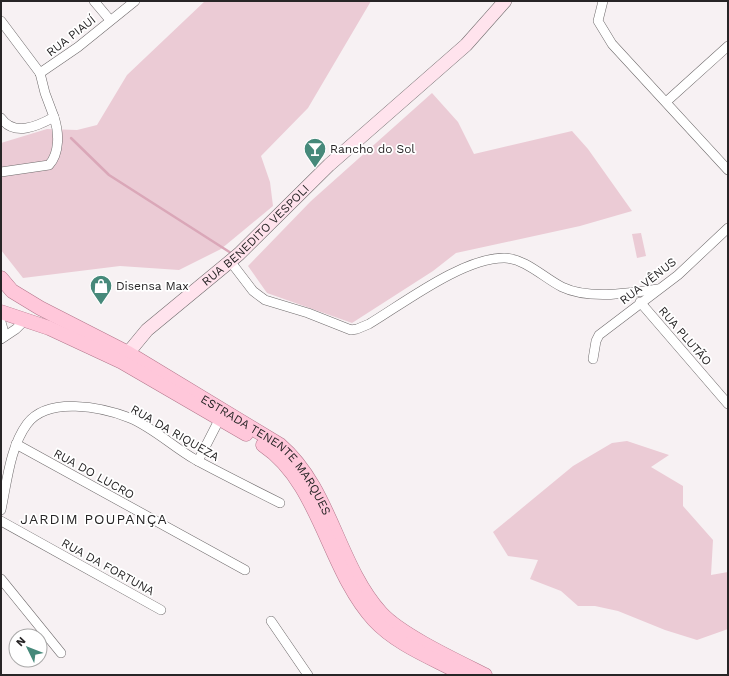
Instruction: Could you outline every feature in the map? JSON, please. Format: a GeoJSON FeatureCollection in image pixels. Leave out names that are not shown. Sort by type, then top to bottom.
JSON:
{"type":"FeatureCollection","features":[{"type":"Feature","properties":{"kind":"main road","name":"ESTRADA TENENTE MARQUES"},"geometry":{"type":"LineString","coordinates":[[1,278],[6,292],[27,300],[128,354],[266,436],[291,455],[316,492],[359,582],[382,614],[417,638],[485,675]]}},
{"type":"Feature","properties":{"kind":"main road"},"geometry":{"type":"LineString","coordinates":[[25,320],[28,313],[27,300]]}},
{"type":"Feature","properties":{"kind":"main road","name":"ESTRADA TENENTE MARQUES"},"geometry":{"type":"LineString","coordinates":[[1,312],[49,328],[122,362],[268,448],[290,470],[307,497],[350,589],[374,621],[388,633],[464,675]]}},
{"type":"Feature","properties":{"kind":"street"},"geometry":{"type":"LineString","coordinates":[[94,1],[110,20]]}},
{"type":"Feature","properties":{"kind":"street","name":"RUA PIAUÍ"},"geometry":{"type":"LineString","coordinates":[[40,73],[78,47],[135,1]]}},
{"type":"Feature","properties":{"kind":"street","name":"RUA BENEDITO VESPOLI"},"geometry":{"type":"LineString","coordinates":[[128,354],[147,330],[230,261],[329,165],[466,45],[493,17],[505,1]]}},
{"type":"Feature","properties":{"kind":"street"},"geometry":{"type":"LineString","coordinates":[[603,1],[598,21],[612,44],[728,170]]}},
{"type":"Feature","properties":{"kind":"street"},"geometry":{"type":"LineString","coordinates":[[1,21],[40,73],[46,98],[57,126],[56,150],[49,165],[1,172]]}},
{"type":"Feature","properties":{"kind":"street"},"geometry":{"type":"LineString","coordinates":[[666,102],[728,46]]}},
{"type":"Feature","properties":{"kind":"street"},"geometry":{"type":"LineString","coordinates":[[1,118],[11,127],[23,129],[54,117]]}},
{"type":"Feature","properties":{"kind":"street","name":"RUA VÊNUS"},"geometry":{"type":"LineString","coordinates":[[593,359],[596,341],[599,336],[640,302],[678,275],[728,228]]}},
{"type":"Feature","properties":{"kind":"street"},"geometry":{"type":"LineString","coordinates":[[230,261],[253,291],[265,300],[308,313],[351,330],[369,324],[468,266],[505,258],[518,261],[562,287],[577,291],[612,295],[658,289]]}},
{"type":"Feature","properties":{"kind":"street","name":"RUA PLUTÃO"},"geometry":{"type":"LineString","coordinates":[[640,302],[726,398]]}},
{"type":"Feature","properties":{"kind":"street"},"geometry":{"type":"LineString","coordinates":[[3,337],[25,320]]}},
{"type":"Feature","properties":{"kind":"street"},"geometry":{"type":"LineString","coordinates":[[1,322],[3,337]]}},
{"type":"Feature","properties":{"kind":"street","name":"RUA DA RIQUEZA"},"geometry":{"type":"LineString","coordinates":[[1,510],[16,444],[25,428],[35,416],[50,409],[83,407],[106,410],[130,418],[198,461],[280,503]]}},
{"type":"Feature","properties":{"kind":"street"},"geometry":{"type":"LineString","coordinates":[[198,461],[219,420]]}},
{"type":"Feature","properties":{"kind":"street","name":"RUA DO LUCRO"},"geometry":{"type":"LineString","coordinates":[[16,444],[245,570]]}},
{"type":"Feature","properties":{"kind":"street","name":"RUA DA FORTUNA"},"geometry":{"type":"LineString","coordinates":[[1,521],[161,610]]}},
{"type":"Feature","properties":{"kind":"street"},"geometry":{"type":"LineString","coordinates":[[1,579],[61,653]]}},
{"type":"Feature","properties":{"kind":"street"},"geometry":{"type":"LineString","coordinates":[[271,621],[308,675]]}},
{"type":"Feature","properties":{"kind":"shaded area"},"geometry":{"type":"Polygon","coordinates":[[[205,1],[371,1],[308,108],[261,156],[270,182],[273,206],[221,249],[179,270],[120,266],[23,278],[1,250],[1,143],[47,129],[77,130],[97,125],[127,75],[205,1]]]}},
{"type":"Feature","properties":{"kind":"shaded area"},"geometry":{"type":"Polygon","coordinates":[[[432,93],[458,122],[474,154],[572,131],[588,149],[632,211],[580,226],[456,253],[433,271],[352,323],[267,293],[248,266],[311,201],[432,93]]]}},
{"type":"Feature","properties":{"kind":"shaded area"},"geometry":{"type":"Polygon","coordinates":[[[641,233],[646,256],[637,258],[632,234],[641,233]]]}},
{"type":"Feature","properties":{"kind":"shaded area"},"geometry":{"type":"Polygon","coordinates":[[[627,441],[669,455],[651,467],[683,486],[683,506],[713,540],[711,575],[728,572],[728,629],[697,640],[665,630],[618,611],[595,606],[578,606],[561,591],[530,579],[538,560],[508,556],[493,532],[573,466],[612,443],[627,441]]]}},
{"type":"Feature","properties":{"kind":"waterway"},"geometry":{"type":"LineString","coordinates":[[71,138],[109,175],[231,253]]}},
{"type":"Feature","properties":{"kind":"place","name":"Rancho do Sol"},"geometry":{"type":"Point","coordinates":[315,168]}},
{"type":"Feature","properties":{"kind":"place","name":"Disensa Max"},"geometry":{"type":"Point","coordinates":[101,306]}},
{"type":"Feature","properties":{"kind":"district","name":"JARDIM POUPANÇA"},"geometry":{"type":"Point","coordinates":[94,519]}}]}
